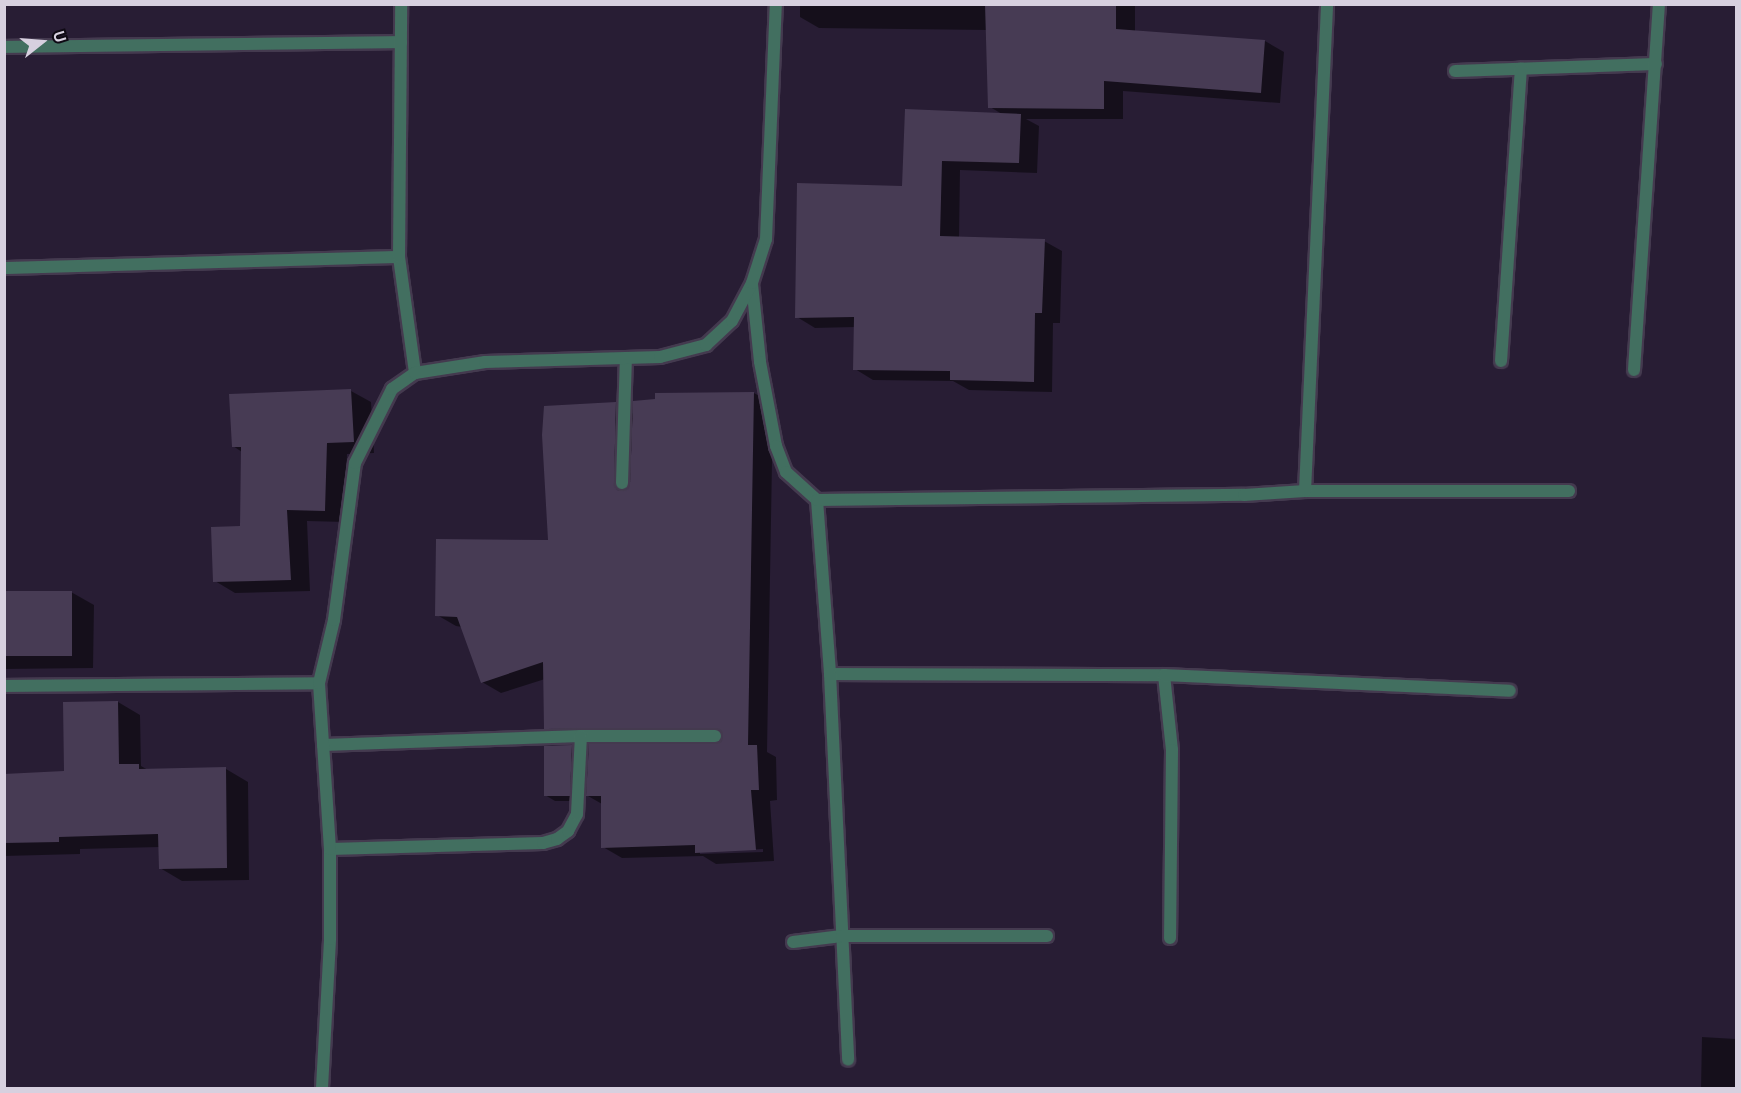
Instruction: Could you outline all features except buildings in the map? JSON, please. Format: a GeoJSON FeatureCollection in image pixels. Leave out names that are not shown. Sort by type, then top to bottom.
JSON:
{"type":"FeatureCollection","features":[{"type":"Feature","properties":{"kind":"street"},"geometry":{"type":"LineString","coordinates":[[401,4],[399,257],[415,373]]}},
{"type":"Feature","properties":{"kind":"street"},"geometry":{"type":"LineString","coordinates":[[322,1089],[330,939],[330,849],[319,683],[334,620],[355,463],[392,389],[415,373],[485,362],[660,357],[706,345],[732,321],[752,283],[766,239],[776,4]]}},
{"type":"Feature","properties":{"kind":"street"},"geometry":{"type":"LineString","coordinates":[[1305,491],[1327,4]]}},
{"type":"Feature","properties":{"kind":"street"},"geometry":{"type":"LineString","coordinates":[[1634,370],[1659,4]]}},
{"type":"Feature","properties":{"kind":"street"},"geometry":{"type":"LineString","coordinates":[[4,47],[401,42]]}},
{"type":"Feature","properties":{"kind":"street"},"geometry":{"type":"LineString","coordinates":[[1455,71],[1656,64]]}},
{"type":"Feature","properties":{"kind":"street"},"geometry":{"type":"LineString","coordinates":[[1501,361],[1521,69]]}},
{"type":"Feature","properties":{"kind":"street"},"geometry":{"type":"LineString","coordinates":[[4,268],[399,257]]}},
{"type":"Feature","properties":{"kind":"street"},"geometry":{"type":"LineString","coordinates":[[752,283],[760,362],[776,446],[786,472],[817,500],[1244,495],[1305,491],[1569,491]]}},
{"type":"Feature","properties":{"kind":"street"},"geometry":{"type":"LineString","coordinates":[[622,483],[626,358]]}},
{"type":"Feature","properties":{"kind":"street"},"geometry":{"type":"LineString","coordinates":[[817,500],[830,674],[848,1060]]}},
{"type":"Feature","properties":{"kind":"street"},"geometry":{"type":"LineString","coordinates":[[830,674],[1164,675],[1510,691]]}},
{"type":"Feature","properties":{"kind":"street"},"geometry":{"type":"LineString","coordinates":[[1164,675],[1172,750],[1170,938]]}},
{"type":"Feature","properties":{"kind":"street"},"geometry":{"type":"LineString","coordinates":[[4,686],[319,683]]}},
{"type":"Feature","properties":{"kind":"street"},"geometry":{"type":"LineString","coordinates":[[323,746],[581,736],[715,736]]}},
{"type":"Feature","properties":{"kind":"street"},"geometry":{"type":"LineString","coordinates":[[330,849],[543,843],[557,839],[568,831],[577,814],[581,736]]}},
{"type":"Feature","properties":{"kind":"street"},"geometry":{"type":"LineString","coordinates":[[793,942],[842,936],[1047,936]]}}]}
